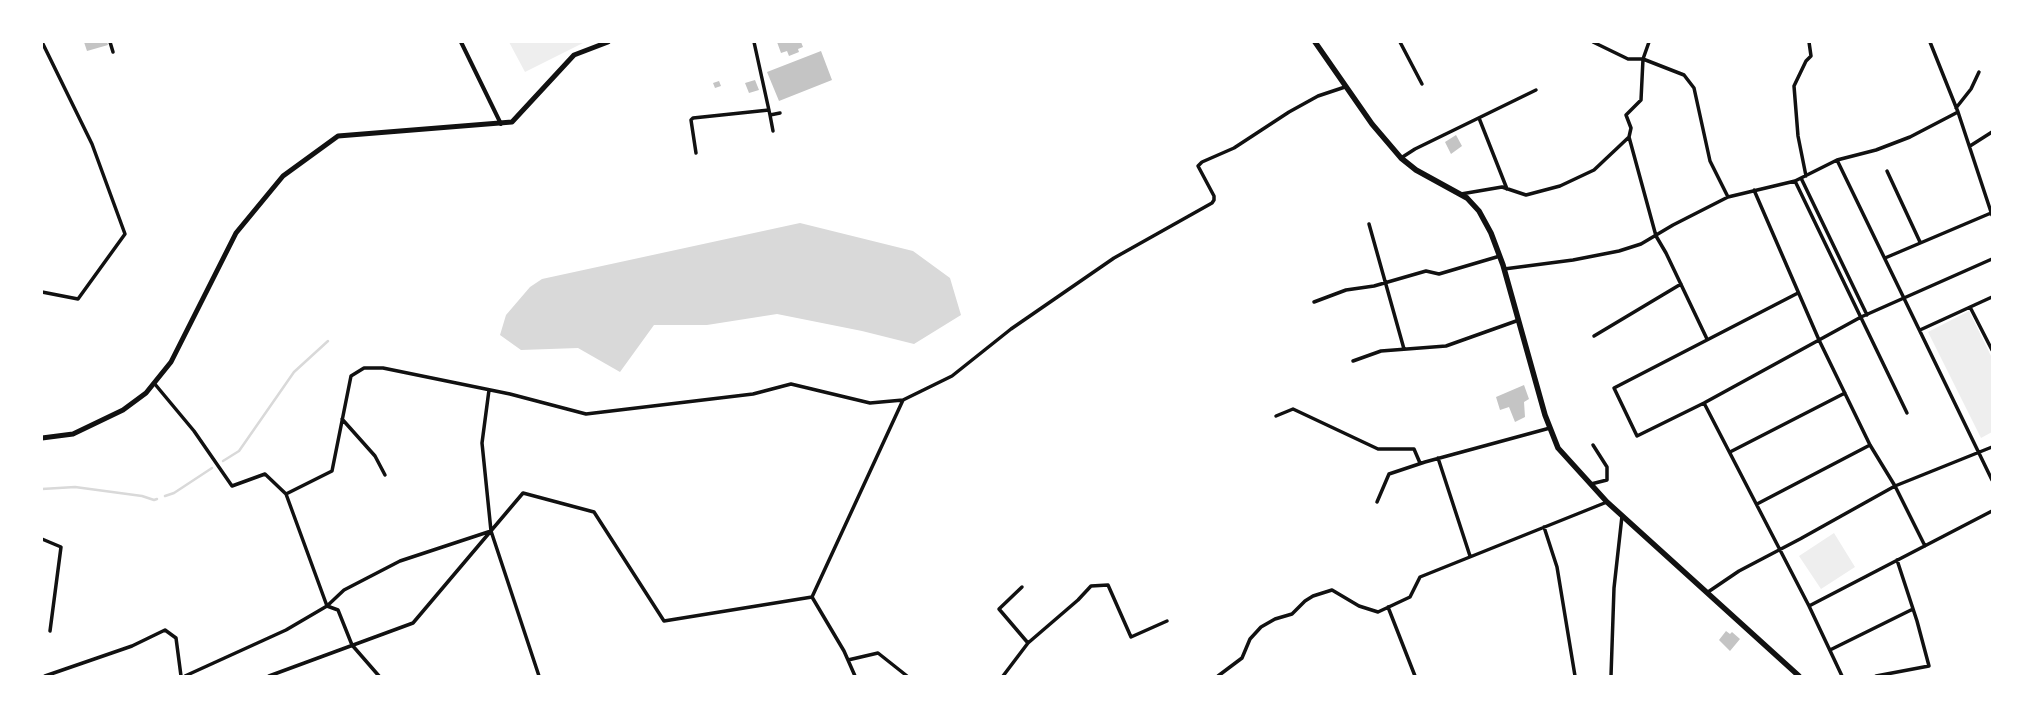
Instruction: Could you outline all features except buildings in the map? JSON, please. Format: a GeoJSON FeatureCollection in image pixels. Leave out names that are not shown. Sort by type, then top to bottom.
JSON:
{"type":"FeatureCollection","features":[{"type":"Feature","properties":{"kind":"highway"},"geometry":{"type":"LineString","coordinates":[[1315,42],[1345,87],[1385,140],[1401,158],[1416,170],[1467,198],[1479,211],[1491,233],[1500,256],[1550,428],[1558,448],[1607,502],[1799,676]]}},
{"type":"Feature","properties":{"kind":"main road"},"geometry":{"type":"LineString","coordinates":[[42,438],[72,434],[123,410],[146,393],[171,362],[236,233],[283,176],[338,136],[512,122],[574,55],[608,42]]}},
{"type":"Feature","properties":{"kind":"street"},"geometry":{"type":"LineString","coordinates":[[42,42],[92,144],[125,234],[78,299],[42,292]]}},
{"type":"Feature","properties":{"kind":"street"},"geometry":{"type":"LineString","coordinates":[[110,42],[113,52]]}},
{"type":"Feature","properties":{"kind":"street"},"geometry":{"type":"LineString","coordinates":[[461,42],[501,124]]}},
{"type":"Feature","properties":{"kind":"street"},"geometry":{"type":"LineString","coordinates":[[754,42],[769,110],[772,131]]}},
{"type":"Feature","properties":{"kind":"street"},"geometry":{"type":"LineString","coordinates":[[1400,42],[1422,84]]}},
{"type":"Feature","properties":{"kind":"street"},"geometry":{"type":"LineString","coordinates":[[1593,42],[1628,59],[1643,59],[1684,75],[1694,88],[1710,161],[1728,198]]}},
{"type":"Feature","properties":{"kind":"street"},"geometry":{"type":"LineString","coordinates":[[1649,42],[1643,59],[1640,100],[1626,115],[1631,128],[1630,137],[1656,236],[1707,339]]}},
{"type":"Feature","properties":{"kind":"street"},"geometry":{"type":"LineString","coordinates":[[1806,176],[1798,136],[1794,86],[1806,60],[1811,56],[1809,42]]}},
{"type":"Feature","properties":{"kind":"street"},"geometry":{"type":"LineString","coordinates":[[1885,258],[1920,242],[1992,214],[1958,112],[1930,42]]}},
{"type":"Feature","properties":{"kind":"street"},"geometry":{"type":"LineString","coordinates":[[1956,108],[1971,89],[1979,72]]}},
{"type":"Feature","properties":{"kind":"street"},"geometry":{"type":"LineString","coordinates":[[286,494],[332,471],[351,376],[364,368],[383,368],[538,400],[586,414],[753,394],[791,384],[870,403],[903,400],[952,376],[1011,329],[1114,258],[1212,203],[1214,196],[1198,166],[1202,162],[1234,148],[1289,112],[1318,96],[1345,87]]}},
{"type":"Feature","properties":{"kind":"street"},"geometry":{"type":"LineString","coordinates":[[1401,158],[1415,149],[1536,90]]}},
{"type":"Feature","properties":{"kind":"street"},"geometry":{"type":"LineString","coordinates":[[696,153],[691,120],[693,118],[769,110]]}},
{"type":"Feature","properties":{"kind":"street"},"geometry":{"type":"LineString","coordinates":[[1504,269],[1573,260],[1619,251],[1641,244],[1673,225],[1728,198],[1754,190],[1795,181],[1837,160],[1876,150],[1903,140],[1958,112]]}},
{"type":"Feature","properties":{"kind":"street"},"geometry":{"type":"LineString","coordinates":[[770,115],[780,113]]}},
{"type":"Feature","properties":{"kind":"street"},"geometry":{"type":"LineString","coordinates":[[1478,118],[1507,189]]}},
{"type":"Feature","properties":{"kind":"street"},"geometry":{"type":"LineString","coordinates":[[1970,146],[1992,132]]}},
{"type":"Feature","properties":{"kind":"street"},"geometry":{"type":"LineString","coordinates":[[1460,194],[1502,187],[1526,195],[1560,186],[1594,170],[1630,137]]}},
{"type":"Feature","properties":{"kind":"street"},"geometry":{"type":"LineString","coordinates":[[1837,160],[1992,480]]}},
{"type":"Feature","properties":{"kind":"street"},"geometry":{"type":"LineString","coordinates":[[1887,171],[1920,242]]}},
{"type":"Feature","properties":{"kind":"street"},"geometry":{"type":"LineString","coordinates":[[1801,178],[1867,315]]}},
{"type":"Feature","properties":{"kind":"street"},"geometry":{"type":"LineString","coordinates":[[1795,181],[1907,413]]}},
{"type":"Feature","properties":{"kind":"street"},"geometry":{"type":"LineString","coordinates":[[1754,190],[1819,340],[1870,445],[1894,486],[1925,546]]}},
{"type":"Feature","properties":{"kind":"street"},"geometry":{"type":"LineString","coordinates":[[1369,224],[1404,349]]}},
{"type":"Feature","properties":{"kind":"street"},"geometry":{"type":"LineString","coordinates":[[1314,302],[1346,290],[1385,283],[1426,271],[1439,274],[1500,256]]}},
{"type":"Feature","properties":{"kind":"street"},"geometry":{"type":"LineString","coordinates":[[1798,293],[1614,388],[1637,436],[1704,403],[1861,317],[1992,259]]}},
{"type":"Feature","properties":{"kind":"street"},"geometry":{"type":"LineString","coordinates":[[1594,336],[1681,284]]}},
{"type":"Feature","properties":{"kind":"street"},"geometry":{"type":"LineString","coordinates":[[1920,330],[1992,297]]}},
{"type":"Feature","properties":{"kind":"street"},"geometry":{"type":"LineString","coordinates":[[1970,307],[1992,350]]}},
{"type":"Feature","properties":{"kind":"street"},"geometry":{"type":"LineString","coordinates":[[1353,361],[1380,351],[1446,346],[1519,320]]}},
{"type":"Feature","properties":{"kind":"street"},"geometry":{"type":"LineString","coordinates":[[154,383],[194,431],[232,486],[265,474],[286,494],[328,606],[338,610],[352,645],[379,676]]}},
{"type":"Feature","properties":{"kind":"street"},"geometry":{"type":"LineString","coordinates":[[489,390],[482,443],[491,531],[539,676]]}},
{"type":"Feature","properties":{"kind":"street"},"geometry":{"type":"LineString","coordinates":[[1730,452],[1845,393]]}},
{"type":"Feature","properties":{"kind":"street"},"geometry":{"type":"LineString","coordinates":[[812,597],[903,400]]}},
{"type":"Feature","properties":{"kind":"street"},"geometry":{"type":"LineString","coordinates":[[1704,403],[1757,504],[1779,550],[1810,606],[1842,676]]}},
{"type":"Feature","properties":{"kind":"street"},"geometry":{"type":"LineString","coordinates":[[1276,416],[1293,409],[1378,449],[1414,449],[1420,463]]}},
{"type":"Feature","properties":{"kind":"street"},"geometry":{"type":"LineString","coordinates":[[342,420],[375,456],[386,475]]}},
{"type":"Feature","properties":{"kind":"street"},"geometry":{"type":"LineString","coordinates":[[1377,502],[1389,474],[1420,463],[1550,428]]}},
{"type":"Feature","properties":{"kind":"street"},"geometry":{"type":"LineString","coordinates":[[1591,484],[1607,480],[1607,467],[1592,445]]}},
{"type":"Feature","properties":{"kind":"street"},"geometry":{"type":"LineString","coordinates":[[1757,504],[1870,445]]}},
{"type":"Feature","properties":{"kind":"street"},"geometry":{"type":"LineString","coordinates":[[1708,592],[1738,571],[1894,486],[1992,447]]}},
{"type":"Feature","properties":{"kind":"street"},"geometry":{"type":"LineString","coordinates":[[1438,458],[1470,556]]}},
{"type":"Feature","properties":{"kind":"street"},"geometry":{"type":"LineString","coordinates":[[269,676],[413,623],[523,493],[594,512],[664,621],[812,597]]}},
{"type":"Feature","properties":{"kind":"street"},"geometry":{"type":"LineString","coordinates":[[1218,676],[1242,658],[1250,639],[1260,626],[1275,619],[1292,614],[1305,601],[1313,596],[1332,590],[1359,606],[1378,612],[1410,597],[1420,577],[1607,502]]}},
{"type":"Feature","properties":{"kind":"street"},"geometry":{"type":"LineString","coordinates":[[1810,606],[1992,511]]}},
{"type":"Feature","properties":{"kind":"street"},"geometry":{"type":"LineString","coordinates":[[1611,676],[1614,588],[1622,515]]}},
{"type":"Feature","properties":{"kind":"street"},"geometry":{"type":"LineString","coordinates":[[1544,527],[1557,567],[1575,676]]}},
{"type":"Feature","properties":{"kind":"street"},"geometry":{"type":"LineString","coordinates":[[185,676],[286,630],[328,606],[344,590],[400,561],[491,531]]}},
{"type":"Feature","properties":{"kind":"street"},"geometry":{"type":"LineString","coordinates":[[42,539],[61,547],[50,631]]}},
{"type":"Feature","properties":{"kind":"street"},"geometry":{"type":"LineString","coordinates":[[1876,676],[1929,666],[1897,560]]}},
{"type":"Feature","properties":{"kind":"street"},"geometry":{"type":"LineString","coordinates":[[1003,676],[1028,643],[1078,600],[1091,586],[1108,585],[1131,637],[1167,621]]}},
{"type":"Feature","properties":{"kind":"street"},"geometry":{"type":"LineString","coordinates":[[1022,587],[999,609],[1028,643]]}},
{"type":"Feature","properties":{"kind":"street"},"geometry":{"type":"LineString","coordinates":[[812,597],[848,660],[855,676]]}},
{"type":"Feature","properties":{"kind":"street"},"geometry":{"type":"LineString","coordinates":[[1388,607],[1415,676]]}},
{"type":"Feature","properties":{"kind":"street"},"geometry":{"type":"LineString","coordinates":[[1830,650],[1913,609]]}},
{"type":"Feature","properties":{"kind":"street"},"geometry":{"type":"LineString","coordinates":[[45,676],[132,646],[165,630],[176,638],[180,676]]}},
{"type":"Feature","properties":{"kind":"street"},"geometry":{"type":"LineString","coordinates":[[848,660],[878,653],[908,676]]}},
{"type":"Feature","properties":{"kind":"shaded area"},"geometry":{"type":"Polygon","coordinates":[[[509,42],[585,42],[525,72],[509,42]]]}},
{"type":"Feature","properties":{"kind":"shaded area"},"geometry":{"type":"Polygon","coordinates":[[[800,223],[913,251],[950,278],[961,315],[914,344],[862,331],[777,314],[707,325],[654,325],[620,372],[578,348],[521,350],[500,335],[506,315],[530,287],[542,279],[800,223]]]}},
{"type":"Feature","properties":{"kind":"shaded area"},"geometry":{"type":"Polygon","coordinates":[[[1969,311],[1992,358],[1992,432],[1981,438],[1928,332],[1969,311]]]}},
{"type":"Feature","properties":{"kind":"shaded area"},"geometry":{"type":"Polygon","coordinates":[[[1834,533],[1855,567],[1821,589],[1799,556],[1834,533]]]}},
{"type":"Feature","properties":{"kind":"waterway"},"geometry":{"type":"LineString","coordinates":[[223,461],[239,451],[294,372],[328,341]]}},
{"type":"Feature","properties":{"kind":"waterway"},"geometry":{"type":"LineString","coordinates":[[165,496],[174,493],[212,468]]}},
{"type":"Feature","properties":{"kind":"waterway"},"geometry":{"type":"LineString","coordinates":[[42,489],[75,487],[142,496],[154,500],[157,499]]}}]}
